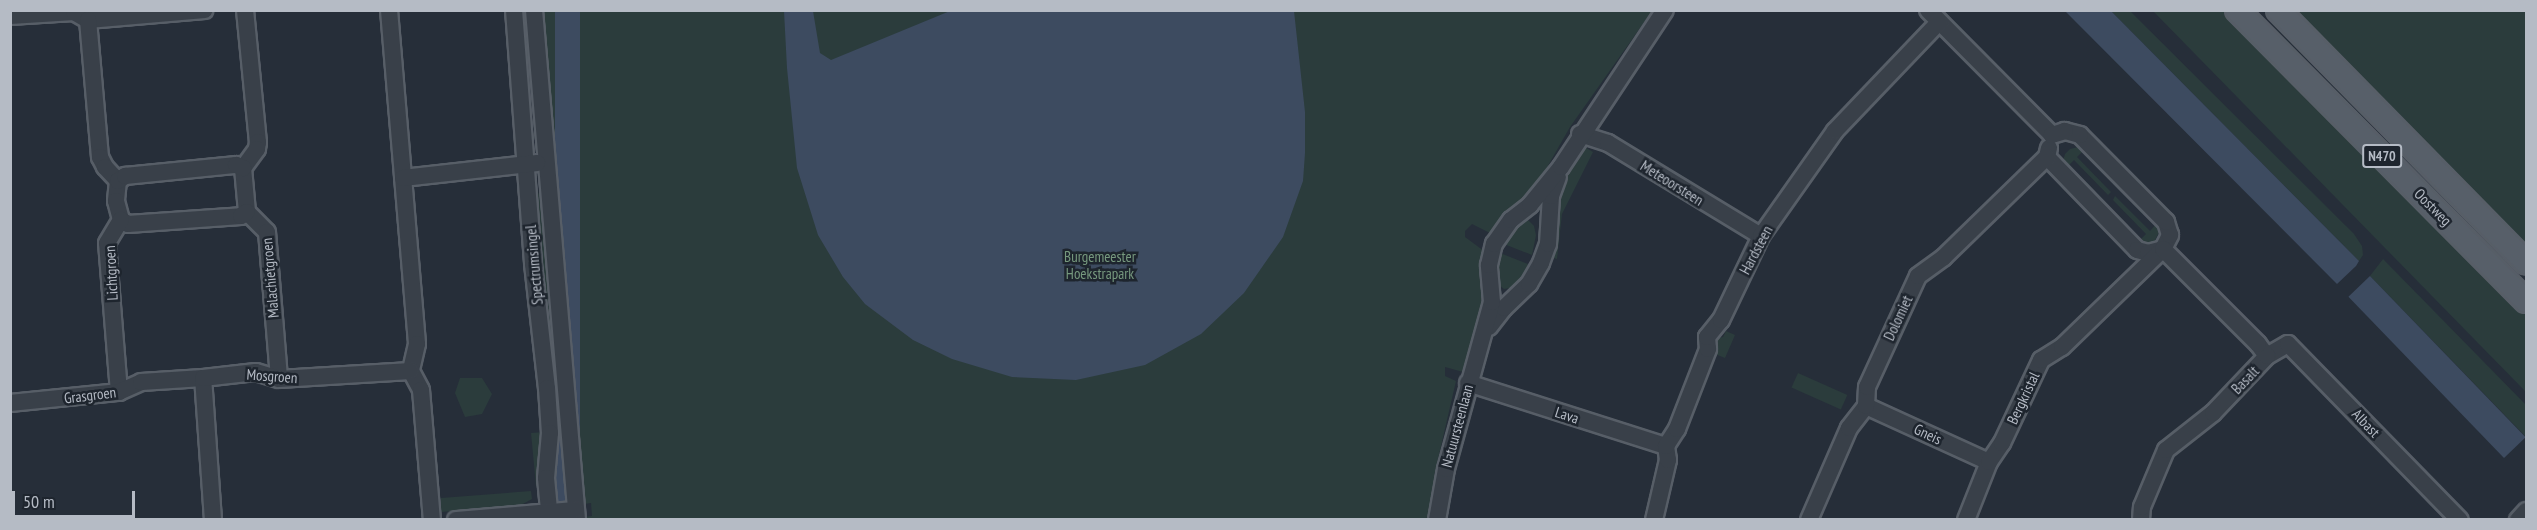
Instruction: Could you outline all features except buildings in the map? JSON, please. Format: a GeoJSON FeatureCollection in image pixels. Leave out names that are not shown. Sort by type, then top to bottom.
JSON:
{"type":"FeatureCollection","features":[{"type":"Feature","properties":{"kind":"main road","name":"Oostweg"},"geometry":{"type":"LineString","coordinates":[[2237,10],[2526,301]]}},
{"type":"Feature","properties":{"kind":"main road","name":"Oostweg"},"geometry":{"type":"LineString","coordinates":[[2278,10],[2526,262]]}},
{"type":"Feature","properties":{"kind":"street"},"geometry":{"type":"LineString","coordinates":[[10,16],[74,12],[88,20],[205,10]]}},
{"type":"Feature","properties":{"kind":"street"},"geometry":{"type":"LineString","coordinates":[[88,20],[100,157],[105,167],[118,181],[116,201],[121,220],[128,224],[241,216],[248,212],[243,168],[258,142],[245,10]]}},
{"type":"Feature","properties":{"kind":"street"},"geometry":{"type":"LineString","coordinates":[[388,10],[417,344],[411,371],[421,390],[432,519]]}},
{"type":"Feature","properties":{"kind":"street","name":"Spectrumsingel"},"geometry":{"type":"LineString","coordinates":[[514,10],[550,433],[546,478],[550,515]]}},
{"type":"Feature","properties":{"kind":"street","name":"Spectrumsingel"},"geometry":{"type":"LineString","coordinates":[[534,10],[576,515]]}},
{"type":"Feature","properties":{"kind":"street","name":"Natuursteenlaan"},"geometry":{"type":"LineString","coordinates":[[1437,519],[1446,469],[1492,302],[1489,266],[1494,244],[1511,220],[1530,205],[1561,167],[1580,134],[1665,10]]}},
{"type":"Feature","properties":{"kind":"street"},"geometry":{"type":"LineString","coordinates":[[1934,16],[2052,135]]}},
{"type":"Feature","properties":{"kind":"street","name":"Hardsteen"},"geometry":{"type":"LineString","coordinates":[[1654,519],[1668,460],[1666,446],[1677,429],[1708,349],[1707,338],[1721,320],[1761,236],[1835,131],[1934,16]]}},
{"type":"Feature","properties":{"kind":"street"},"geometry":{"type":"LineString","coordinates":[[2065,131],[2080,135],[2166,222],[2170,235],[2163,249],[2148,254],[2137,250],[2047,157],[2052,135],[2065,131]]}},
{"type":"Feature","properties":{"kind":"street","name":"Meteoorsteen"},"geometry":{"type":"LineString","coordinates":[[1580,134],[1608,143],[1761,236]]}},
{"type":"Feature","properties":{"kind":"street","name":"Dolomiet"},"geometry":{"type":"LineString","coordinates":[[1809,519],[1849,428],[1866,406],[1868,387],[1918,276],[1944,257],[2047,157]]}},
{"type":"Feature","properties":{"kind":"street"},"geometry":{"type":"LineString","coordinates":[[403,178],[547,162]]}},
{"type":"Feature","properties":{"kind":"street"},"geometry":{"type":"LineString","coordinates":[[118,181],[125,176],[236,165],[243,168]]}},
{"type":"Feature","properties":{"kind":"street","name":"Natuursteenlaan"},"geometry":{"type":"LineString","coordinates":[[1483,334],[1504,308],[1529,284],[1541,263],[1548,244],[1551,196],[1561,167]]}},
{"type":"Feature","properties":{"kind":"street","name":"Malachietgroen"},"geometry":{"type":"LineString","coordinates":[[248,212],[267,232],[279,379]]}},
{"type":"Feature","properties":{"kind":"street","name":"Lichtgroen"},"geometry":{"type":"LineString","coordinates":[[119,392],[107,243],[121,220]]}},
{"type":"Feature","properties":{"kind":"street","name":"Basalt"},"geometry":{"type":"LineString","coordinates":[[2143,519],[2142,507],[2166,450],[2213,413],[2267,356],[2258,344],[2163,249]]}},
{"type":"Feature","properties":{"kind":"street","name":"Bergkristal"},"geometry":{"type":"LineString","coordinates":[[1966,519],[1989,462],[2002,443],[2041,360],[2062,347],[2163,249]]}},
{"type":"Feature","properties":{"kind":"street","name":"Albast"},"geometry":{"type":"LineString","coordinates":[[2267,356],[2288,344],[2453,517]]}},
{"type":"Feature","properties":{"kind":"street","name":"Mosgroen"},"geometry":{"type":"LineString","coordinates":[[203,378],[256,372],[279,379],[411,371]]}},
{"type":"Feature","properties":{"kind":"street"},"geometry":{"type":"LineString","coordinates":[[203,378],[213,519]]}},
{"type":"Feature","properties":{"kind":"street","name":"Grasgroen"},"geometry":{"type":"LineString","coordinates":[[10,403],[119,392],[141,382],[203,378]]}},
{"type":"Feature","properties":{"kind":"street","name":"Lava"},"geometry":{"type":"LineString","coordinates":[[1468,383],[1666,446]]}},
{"type":"Feature","properties":{"kind":"street","name":"Gneis"},"geometry":{"type":"LineString","coordinates":[[1866,406],[1989,462]]}},
{"type":"Feature","properties":{"kind":"street"},"geometry":{"type":"LineString","coordinates":[[2518,519],[2526,511]]}},
{"type":"Feature","properties":{"kind":"street"},"geometry":{"type":"LineString","coordinates":[[456,519],[576,515]]}},
{"type":"Feature","properties":{"kind":"green space","name":"Burgemeester Hoekstrapark"},"geometry":{"type":"Polygon","coordinates":[[[543,11],[1652,11],[1570,127],[1529,199],[1508,211],[1492,234],[1472,224],[1465,231],[1465,237],[1484,251],[1485,305],[1463,372],[1445,367],[1445,376],[1456,381],[1435,472],[1430,520],[584,519],[584,517],[592,516],[591,503],[584,504],[543,11]]]}},
{"type":"Feature","properties":{"kind":"green space"},"geometry":{"type":"Polygon","coordinates":[[[2111,11],[2130,11],[2354,234],[2362,246],[2363,255],[2359,261],[2111,11]]]}},
{"type":"Feature","properties":{"kind":"green space"},"geometry":{"type":"Polygon","coordinates":[[[2153,11],[2224,11],[2526,311],[2526,392],[2153,11]]]}},
{"type":"Feature","properties":{"kind":"green space"},"geometry":{"type":"Polygon","coordinates":[[[2289,11],[2526,11],[2526,251],[2289,11]]]}},
{"type":"Feature","properties":{"kind":"green space"},"geometry":{"type":"Polygon","coordinates":[[[1583,146],[1593,152],[1562,214],[1557,259],[1551,257],[1552,209],[1562,183],[1583,146]]]}},
{"type":"Feature","properties":{"kind":"green space"},"geometry":{"type":"Polygon","coordinates":[[[2078,147],[2085,149],[2077,157],[2111,192],[2108,195],[2074,160],[2067,167],[2063,161],[2070,149],[2078,147]]]}},
{"type":"Feature","properties":{"kind":"green space"},"geometry":{"type":"Polygon","coordinates":[[[535,188],[543,200],[567,483],[552,484],[535,188]]]}},
{"type":"Feature","properties":{"kind":"green space"},"geometry":{"type":"Polygon","coordinates":[[[2115,196],[2150,231],[2157,223],[2160,230],[2154,242],[2146,244],[2139,241],[2146,234],[2113,200],[2115,196]]]}},
{"type":"Feature","properties":{"kind":"green space"},"geometry":{"type":"Polygon","coordinates":[[[1528,220],[1534,226],[1536,235],[1532,255],[1504,244],[1510,234],[1528,220]]]}},
{"type":"Feature","properties":{"kind":"green space"},"geometry":{"type":"Polygon","coordinates":[[[1500,253],[1528,264],[1524,274],[1510,288],[1504,289],[1499,285],[1495,276],[1500,253]]]}},
{"type":"Feature","properties":{"kind":"green space"},"geometry":{"type":"Polygon","coordinates":[[[2383,259],[2526,405],[2526,437],[2370,276],[2383,259]]]}},
{"type":"Feature","properties":{"kind":"green space"},"geometry":{"type":"Polygon","coordinates":[[[1726,331],[1735,335],[1725,358],[1715,354],[1718,338],[1723,337],[1726,331]]]}},
{"type":"Feature","properties":{"kind":"green space"},"geometry":{"type":"Polygon","coordinates":[[[1798,373],[1847,395],[1841,410],[1791,388],[1798,373]]]}},
{"type":"Feature","properties":{"kind":"green space"},"geometry":{"type":"Polygon","coordinates":[[[460,378],[482,378],[492,394],[482,414],[465,417],[455,393],[460,378]]]}},
{"type":"Feature","properties":{"kind":"green space"},"geometry":{"type":"Polygon","coordinates":[[[546,432],[541,485],[536,486],[531,433],[546,432]]]}},
{"type":"Feature","properties":{"kind":"green space"},"geometry":{"type":"Polygon","coordinates":[[[531,491],[532,499],[521,505],[441,512],[441,498],[531,491]]]}},
{"type":"Feature","properties":{"kind":"water"},"geometry":{"type":"Polygon","coordinates":[[[555,11],[580,11],[580,504],[555,504],[555,11]]]}},
{"type":"Feature","properties":{"kind":"water"},"geometry":{"type":"Polygon","coordinates":[[[784,11],[813,11],[820,53],[831,60],[950,11],[1294,11],[1305,112],[1305,153],[1303,181],[1283,237],[1244,293],[1201,334],[1145,365],[1076,380],[1012,377],[952,359],[913,340],[865,304],[843,277],[818,235],[797,168],[784,11]]]}},
{"type":"Feature","properties":{"kind":"water"},"geometry":{"type":"Polygon","coordinates":[[[2065,11],[2111,11],[2359,261],[2356,266],[2337,284],[2065,11]]]}},
{"type":"Feature","properties":{"kind":"water"},"geometry":{"type":"Polygon","coordinates":[[[2370,276],[2526,437],[2504,458],[2348,297],[2370,276]]]}}]}
